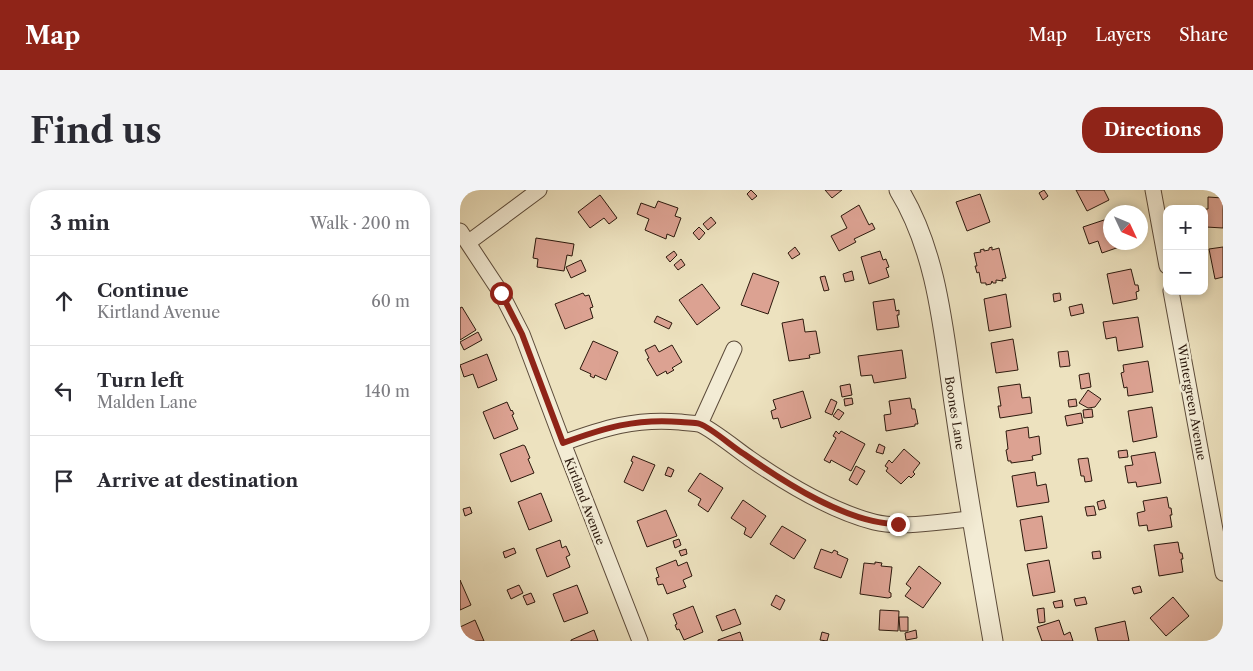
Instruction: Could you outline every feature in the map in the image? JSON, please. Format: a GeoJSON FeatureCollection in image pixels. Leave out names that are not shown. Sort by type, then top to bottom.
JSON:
{"type":"FeatureCollection","features":[{"type":"Feature","properties":{"kind":"street"},"geometry":{"type":"LineString","coordinates":[[464,237],[539,190]]}},
{"type":"Feature","properties":{"kind":"street","name":"Boones Lane"},"geometry":{"type":"LineString","coordinates":[[899,190],[920,230],[936,290],[993,641]]}},
{"type":"Feature","properties":{"kind":"street"},"geometry":{"type":"LineString","coordinates":[[1153,190],[1164,250]]}},
{"type":"Feature","properties":{"kind":"street","name":"Kirtland Avenue"},"geometry":{"type":"LineString","coordinates":[[464,237],[513,314],[522,334],[640,641]]}},
{"type":"Feature","properties":{"kind":"street","name":"Wintergreen Avenue"},"geometry":{"type":"LineString","coordinates":[[1172,295],[1223,573]]}},
{"type":"Feature","properties":{"kind":"street"},"geometry":{"type":"LineString","coordinates":[[700,424],[734,349]]}},
{"type":"Feature","properties":{"kind":"street"},"geometry":{"type":"LineString","coordinates":[[563,443],[603,428],[646,421],[660,420],[700,424],[756,463],[806,493],[866,519],[888,524],[898,524],[972,519]]}},
{"type":"Feature","properties":{"kind":"building"},"geometry":{"type":"Polygon","coordinates":[[[751,190],[757,196],[752,200],[747,194],[751,190]]]}},
{"type":"Feature","properties":{"kind":"building"},"geometry":{"type":"Polygon","coordinates":[[[825,190],[842,190],[832,198],[825,190]]]}},
{"type":"Feature","properties":{"kind":"building"},"geometry":{"type":"Polygon","coordinates":[[[1044,190],[1048,196],[1043,200],[1039,193],[1044,190]]]}},
{"type":"Feature","properties":{"kind":"building"},"geometry":{"type":"Polygon","coordinates":[[[1076,190],[1104,190],[1109,200],[1087,211],[1076,190]]]}},
{"type":"Feature","properties":{"kind":"building"},"geometry":{"type":"Polygon","coordinates":[[[980,194],[990,222],[967,231],[956,202],[980,194]]]}},
{"type":"Feature","properties":{"kind":"building"},"geometry":{"type":"Polygon","coordinates":[[[600,195],[617,218],[609,224],[604,218],[590,228],[578,212],[600,195]]]}},
{"type":"Feature","properties":{"kind":"building"},"geometry":{"type":"Polygon","coordinates":[[[1208,197],[1223,198],[1223,228],[1208,227],[1208,197]]]}},
{"type":"Feature","properties":{"kind":"building"},"geometry":{"type":"Polygon","coordinates":[[[658,201],[678,208],[675,216],[681,218],[674,237],[667,234],[666,239],[645,230],[649,219],[637,214],[641,203],[655,208],[658,201]]]}},
{"type":"Feature","properties":{"kind":"building"},"geometry":{"type":"Polygon","coordinates":[[[859,205],[869,225],[872,223],[875,229],[854,239],[856,242],[839,251],[831,236],[847,228],[841,216],[859,205]]]}},
{"type":"Feature","properties":{"kind":"building"},"geometry":{"type":"Polygon","coordinates":[[[711,217],[716,223],[708,230],[703,224],[711,217]]]}},
{"type":"Feature","properties":{"kind":"building"},"geometry":{"type":"Polygon","coordinates":[[[1103,220],[1103,250],[1111,250],[1102,253],[1098,241],[1089,244],[1083,227],[1103,220]]]}},
{"type":"Feature","properties":{"kind":"building"},"geometry":{"type":"Polygon","coordinates":[[[699,227],[705,233],[699,240],[693,233],[699,227]]]}},
{"type":"Feature","properties":{"kind":"building"},"geometry":{"type":"Polygon","coordinates":[[[536,238],[574,244],[572,256],[567,255],[564,271],[537,267],[538,259],[533,258],[536,238]]]}},
{"type":"Feature","properties":{"kind":"building"},"geometry":{"type":"Polygon","coordinates":[[[795,247],[800,254],[792,259],[788,253],[795,247]]]}},
{"type":"Feature","properties":{"kind":"building"},"geometry":{"type":"Polygon","coordinates":[[[992,247],[992,250],[999,248],[1006,278],[1002,279],[1003,281],[996,280],[996,283],[992,281],[991,284],[986,285],[986,283],[981,283],[979,272],[977,273],[974,253],[981,252],[980,250],[984,249],[984,251],[989,250],[992,247]]]}},
{"type":"Feature","properties":{"kind":"building"},"geometry":{"type":"Polygon","coordinates":[[[1223,247],[1223,277],[1215,279],[1209,249],[1223,247]]]}},
{"type":"Feature","properties":{"kind":"building"},"geometry":{"type":"Polygon","coordinates":[[[674,251],[677,255],[670,262],[666,257],[674,251]]]}},
{"type":"Feature","properties":{"kind":"building"},"geometry":{"type":"Polygon","coordinates":[[[880,251],[883,260],[886,259],[889,267],[886,268],[889,277],[869,284],[861,257],[880,251]]]}},
{"type":"Feature","properties":{"kind":"building"},"geometry":{"type":"Polygon","coordinates":[[[681,259],[685,265],[678,270],[674,265],[681,259]]]}},
{"type":"Feature","properties":{"kind":"building"},"geometry":{"type":"Polygon","coordinates":[[[581,260],[586,271],[571,278],[566,267],[581,260]]]}},
{"type":"Feature","properties":{"kind":"building"},"geometry":{"type":"Polygon","coordinates":[[[1131,269],[1135,285],[1138,285],[1137,299],[1113,304],[1107,274],[1131,269]]]}},
{"type":"Feature","properties":{"kind":"building"},"geometry":{"type":"Polygon","coordinates":[[[852,271],[854,280],[845,282],[843,274],[852,271]]]}},
{"type":"Feature","properties":{"kind":"building"},"geometry":{"type":"Polygon","coordinates":[[[753,273],[779,282],[768,314],[741,305],[753,273]]]}},
{"type":"Feature","properties":{"kind":"building"},"geometry":{"type":"Polygon","coordinates":[[[825,276],[829,290],[824,291],[820,277],[825,276]]]}},
{"type":"Feature","properties":{"kind":"building"},"geometry":{"type":"Polygon","coordinates":[[[702,284],[720,308],[697,325],[679,300],[702,284]]]}},
{"type":"Feature","properties":{"kind":"building"},"geometry":{"type":"Polygon","coordinates":[[[583,293],[585,296],[589,295],[593,307],[590,308],[593,318],[565,329],[555,304],[583,293]]]}},
{"type":"Feature","properties":{"kind":"building"},"geometry":{"type":"Polygon","coordinates":[[[1060,293],[1061,300],[1054,302],[1053,294],[1060,293]]]}},
{"type":"Feature","properties":{"kind":"building"},"geometry":{"type":"Polygon","coordinates":[[[1006,294],[1011,327],[989,331],[984,299],[1006,294]]]}},
{"type":"Feature","properties":{"kind":"building"},"geometry":{"type":"Polygon","coordinates":[[[894,299],[896,311],[899,310],[899,315],[897,315],[899,327],[877,330],[873,302],[894,299]]]}},
{"type":"Feature","properties":{"kind":"building"},"geometry":{"type":"Polygon","coordinates":[[[1082,304],[1084,313],[1071,316],[1069,307],[1082,304]]]}},
{"type":"Feature","properties":{"kind":"building"},"geometry":{"type":"Polygon","coordinates":[[[462,307],[476,330],[460,340],[460,308],[462,307]]]}},
{"type":"Feature","properties":{"kind":"building"},"geometry":{"type":"Polygon","coordinates":[[[657,316],[672,323],[669,329],[654,322],[657,316]]]}},
{"type":"Feature","properties":{"kind":"building"},"geometry":{"type":"Polygon","coordinates":[[[1138,317],[1143,347],[1118,351],[1116,337],[1106,339],[1103,322],[1138,317]]]}},
{"type":"Feature","properties":{"kind":"building"},"geometry":{"type":"Polygon","coordinates":[[[803,319],[805,332],[816,331],[820,353],[809,355],[810,358],[789,361],[782,323],[803,319]]]}},
{"type":"Feature","properties":{"kind":"building"},"geometry":{"type":"Polygon","coordinates":[[[478,332],[482,340],[464,350],[460,342],[478,332]]]}},
{"type":"Feature","properties":{"kind":"building"},"geometry":{"type":"Polygon","coordinates":[[[1013,339],[1018,370],[996,373],[991,343],[1013,339]]]}},
{"type":"Feature","properties":{"kind":"building"},"geometry":{"type":"Polygon","coordinates":[[[593,341],[618,352],[606,380],[595,375],[594,378],[590,376],[591,374],[580,369],[593,341]]]}},
{"type":"Feature","properties":{"kind":"building"},"geometry":{"type":"Polygon","coordinates":[[[655,345],[659,352],[672,345],[682,362],[672,368],[674,370],[667,374],[666,371],[657,376],[647,359],[649,358],[645,350],[655,345]]]}},
{"type":"Feature","properties":{"kind":"building"},"geometry":{"type":"Polygon","coordinates":[[[902,350],[906,378],[874,383],[872,375],[861,376],[858,356],[902,350]]]}},
{"type":"Feature","properties":{"kind":"building"},"geometry":{"type":"Polygon","coordinates":[[[1068,351],[1070,366],[1060,367],[1058,352],[1068,351]]]}},
{"type":"Feature","properties":{"kind":"building"},"geometry":{"type":"Polygon","coordinates":[[[487,354],[497,380],[478,388],[473,374],[464,377],[460,365],[487,354]]]}},
{"type":"Feature","properties":{"kind":"building"},"geometry":{"type":"Polygon","coordinates":[[[1148,361],[1153,392],[1128,396],[1127,387],[1124,388],[1121,373],[1124,372],[1123,365],[1148,361]]]}},
{"type":"Feature","properties":{"kind":"building"},"geometry":{"type":"Polygon","coordinates":[[[1089,373],[1091,387],[1081,389],[1079,375],[1089,373]]]}},
{"type":"Feature","properties":{"kind":"building"},"geometry":{"type":"Polygon","coordinates":[[[850,384],[852,395],[842,397],[840,386],[850,384]]]}},
{"type":"Feature","properties":{"kind":"building"},"geometry":{"type":"Polygon","coordinates":[[[1020,384],[1022,398],[1030,397],[1032,413],[1000,418],[998,406],[1001,406],[998,387],[1020,384]]]}},
{"type":"Feature","properties":{"kind":"building"},"geometry":{"type":"Polygon","coordinates":[[[1088,390],[1101,399],[1095,407],[1088,408],[1079,403],[1088,390]]]}},
{"type":"Feature","properties":{"kind":"building"},"geometry":{"type":"Polygon","coordinates":[[[803,391],[811,418],[781,428],[778,418],[773,419],[771,411],[776,409],[773,400],[803,391]]]}},
{"type":"Feature","properties":{"kind":"building"},"geometry":{"type":"Polygon","coordinates":[[[852,398],[853,404],[845,406],[844,399],[852,398]]]}},
{"type":"Feature","properties":{"kind":"building"},"geometry":{"type":"Polygon","coordinates":[[[910,398],[912,409],[915,409],[918,424],[886,431],[884,415],[891,414],[889,401],[910,398]]]}},
{"type":"Feature","properties":{"kind":"building"},"geometry":{"type":"Polygon","coordinates":[[[831,399],[837,402],[832,415],[825,412],[831,399]]]}},
{"type":"Feature","properties":{"kind":"building"},"geometry":{"type":"Polygon","coordinates":[[[1076,399],[1077,406],[1069,407],[1068,400],[1076,399]]]}},
{"type":"Feature","properties":{"kind":"building"},"geometry":{"type":"Polygon","coordinates":[[[507,402],[514,414],[512,415],[518,429],[494,439],[483,412],[507,402]]]}},
{"type":"Feature","properties":{"kind":"building"},"geometry":{"type":"Polygon","coordinates":[[[1152,407],[1157,437],[1133,442],[1128,411],[1152,407]]]}},
{"type":"Feature","properties":{"kind":"building"},"geometry":{"type":"Polygon","coordinates":[[[838,409],[844,413],[839,420],[833,416],[838,409]]]}},
{"type":"Feature","properties":{"kind":"building"},"geometry":{"type":"Polygon","coordinates":[[[1092,409],[1093,417],[1084,418],[1083,410],[1092,409]]]}},
{"type":"Feature","properties":{"kind":"building"},"geometry":{"type":"Polygon","coordinates":[[[1081,413],[1083,423],[1067,426],[1065,416],[1081,413]]]}},
{"type":"Feature","properties":{"kind":"building"},"geometry":{"type":"Polygon","coordinates":[[[1028,427],[1029,438],[1039,436],[1041,454],[1032,456],[1033,460],[1011,463],[1011,461],[1008,461],[1006,450],[1008,449],[1006,431],[1028,427]]]}},
{"type":"Feature","properties":{"kind":"building"},"geometry":{"type":"Polygon","coordinates":[[[836,431],[839,434],[841,431],[865,444],[851,471],[831,460],[830,463],[824,460],[836,438],[833,436],[836,431]]]}},
{"type":"Feature","properties":{"kind":"building"},"geometry":{"type":"Polygon","coordinates":[[[879,444],[885,447],[883,454],[876,452],[879,444]]]}},
{"type":"Feature","properties":{"kind":"building"},"geometry":{"type":"Polygon","coordinates":[[[523,445],[530,458],[528,459],[534,473],[511,482],[500,454],[523,445]]]}},
{"type":"Feature","properties":{"kind":"building"},"geometry":{"type":"Polygon","coordinates":[[[904,449],[920,463],[913,472],[915,474],[911,478],[909,476],[901,484],[886,471],[888,468],[885,466],[889,460],[892,463],[904,449]]]}},
{"type":"Feature","properties":{"kind":"building"},"geometry":{"type":"Polygon","coordinates":[[[1127,450],[1128,457],[1119,458],[1118,451],[1127,450]]]}},
{"type":"Feature","properties":{"kind":"building"},"geometry":{"type":"Polygon","coordinates":[[[1155,452],[1161,483],[1137,487],[1136,482],[1128,483],[1125,466],[1133,465],[1131,456],[1155,452]]]}},
{"type":"Feature","properties":{"kind":"building"},"geometry":{"type":"Polygon","coordinates":[[[633,456],[655,465],[643,491],[624,482],[633,462],[631,461],[633,456]]]}},
{"type":"Feature","properties":{"kind":"building"},"geometry":{"type":"Polygon","coordinates":[[[1088,458],[1092,481],[1085,482],[1084,476],[1081,476],[1078,459],[1088,458]]]}},
{"type":"Feature","properties":{"kind":"building"},"geometry":{"type":"Polygon","coordinates":[[[856,466],[865,471],[857,485],[849,480],[856,466]]]}},
{"type":"Feature","properties":{"kind":"building"},"geometry":{"type":"Polygon","coordinates":[[[668,467],[674,470],[671,477],[665,475],[668,467]]]}},
{"type":"Feature","properties":{"kind":"building"},"geometry":{"type":"Polygon","coordinates":[[[1035,472],[1037,486],[1046,484],[1049,502],[1017,507],[1012,476],[1035,472]]]}},
{"type":"Feature","properties":{"kind":"building"},"geometry":{"type":"Polygon","coordinates":[[[700,473],[723,488],[708,512],[698,505],[701,499],[688,491],[700,473]]]}},
{"type":"Feature","properties":{"kind":"building"},"geometry":{"type":"Polygon","coordinates":[[[541,493],[552,521],[529,530],[518,502],[541,493]]]}},
{"type":"Feature","properties":{"kind":"building"},"geometry":{"type":"Polygon","coordinates":[[[1167,497],[1169,508],[1171,508],[1172,527],[1148,531],[1147,525],[1139,526],[1137,513],[1145,511],[1143,501],[1167,497]]]}},
{"type":"Feature","properties":{"kind":"building"},"geometry":{"type":"Polygon","coordinates":[[[743,500],[766,516],[751,538],[744,534],[746,528],[731,518],[743,500]]]}},
{"type":"Feature","properties":{"kind":"building"},"geometry":{"type":"Polygon","coordinates":[[[1104,500],[1106,508],[1099,510],[1097,502],[1104,500]]]}},
{"type":"Feature","properties":{"kind":"building"},"geometry":{"type":"Polygon","coordinates":[[[1094,506],[1096,515],[1087,516],[1085,507],[1094,506]]]}},
{"type":"Feature","properties":{"kind":"building"},"geometry":{"type":"Polygon","coordinates":[[[470,507],[472,513],[465,516],[463,509],[470,507]]]}},
{"type":"Feature","properties":{"kind":"building"},"geometry":{"type":"Polygon","coordinates":[[[666,510],[677,536],[647,547],[637,521],[666,510]]]}},
{"type":"Feature","properties":{"kind":"building"},"geometry":{"type":"Polygon","coordinates":[[[1042,516],[1047,548],[1025,551],[1020,520],[1042,516]]]}},
{"type":"Feature","properties":{"kind":"building"},"geometry":{"type":"Polygon","coordinates":[[[782,526],[806,540],[794,559],[770,544],[782,526]]]}},
{"type":"Feature","properties":{"kind":"building"},"geometry":{"type":"Polygon","coordinates":[[[679,539],[681,545],[675,548],[673,541],[679,539]]]}},
{"type":"Feature","properties":{"kind":"building"},"geometry":{"type":"Polygon","coordinates":[[[560,540],[562,548],[566,546],[570,555],[566,557],[570,567],[547,577],[536,549],[560,540]]]}},
{"type":"Feature","properties":{"kind":"building"},"geometry":{"type":"Polygon","coordinates":[[[1178,542],[1183,559],[1181,559],[1183,572],[1159,576],[1154,545],[1178,542]]]}},
{"type":"Feature","properties":{"kind":"building"},"geometry":{"type":"Polygon","coordinates":[[[514,548],[516,553],[505,558],[503,552],[514,548]]]}},
{"type":"Feature","properties":{"kind":"building"},"geometry":{"type":"Polygon","coordinates":[[[686,549],[687,554],[681,556],[679,551],[686,549]]]}},
{"type":"Feature","properties":{"kind":"building"},"geometry":{"type":"Polygon","coordinates":[[[821,549],[832,553],[834,550],[838,552],[837,554],[848,559],[841,578],[814,568],[821,549]]]}},
{"type":"Feature","properties":{"kind":"building"},"geometry":{"type":"Polygon","coordinates":[[[1100,551],[1101,558],[1093,559],[1092,552],[1100,551]]]}},
{"type":"Feature","properties":{"kind":"building"},"geometry":{"type":"Polygon","coordinates":[[[676,560],[678,566],[687,562],[692,576],[683,580],[686,587],[667,594],[663,584],[658,585],[656,578],[659,577],[656,568],[676,560]]]}},
{"type":"Feature","properties":{"kind":"building"},"geometry":{"type":"Polygon","coordinates":[[[1049,560],[1055,592],[1033,596],[1027,564],[1049,560]]]}},
{"type":"Feature","properties":{"kind":"building"},"geometry":{"type":"Polygon","coordinates":[[[875,562],[882,563],[881,566],[892,567],[889,592],[891,597],[860,594],[864,563],[875,564],[875,562]]]}},
{"type":"Feature","properties":{"kind":"building"},"geometry":{"type":"Polygon","coordinates":[[[919,566],[941,583],[923,608],[905,596],[911,588],[906,584],[919,566]]]}},
{"type":"Feature","properties":{"kind":"building"},"geometry":{"type":"Polygon","coordinates":[[[460,580],[471,605],[460,610],[460,580]]]}},
{"type":"Feature","properties":{"kind":"building"},"geometry":{"type":"Polygon","coordinates":[[[519,585],[523,593],[511,599],[507,590],[519,585]]]}},
{"type":"Feature","properties":{"kind":"building"},"geometry":{"type":"Polygon","coordinates":[[[577,585],[588,613],[564,622],[553,594],[577,585]]]}},
{"type":"Feature","properties":{"kind":"building"},"geometry":{"type":"Polygon","coordinates":[[[1140,586],[1142,592],[1134,594],[1132,588],[1140,586]]]}},
{"type":"Feature","properties":{"kind":"building"},"geometry":{"type":"Polygon","coordinates":[[[531,593],[535,602],[527,605],[523,596],[531,593]]]}},
{"type":"Feature","properties":{"kind":"building"},"geometry":{"type":"Polygon","coordinates":[[[776,595],[785,600],[780,610],[771,605],[776,595]]]}},
{"type":"Feature","properties":{"kind":"building"},"geometry":{"type":"Polygon","coordinates":[[[1085,597],[1087,604],[1076,606],[1074,599],[1085,597]]]}},
{"type":"Feature","properties":{"kind":"building"},"geometry":{"type":"Polygon","coordinates":[[[1173,597],[1189,616],[1166,636],[1150,618],[1173,597]]]}},
{"type":"Feature","properties":{"kind":"building"},"geometry":{"type":"Polygon","coordinates":[[[1062,600],[1063,607],[1055,608],[1053,602],[1062,600]]]}},
{"type":"Feature","properties":{"kind":"building"},"geometry":{"type":"Polygon","coordinates":[[[693,606],[703,632],[684,640],[679,629],[677,630],[673,614],[693,606]]]}},
{"type":"Feature","properties":{"kind":"building"},"geometry":{"type":"Polygon","coordinates":[[[1044,608],[1045,622],[1039,623],[1037,609],[1044,608]]]}},
{"type":"Feature","properties":{"kind":"building"},"geometry":{"type":"Polygon","coordinates":[[[735,609],[741,624],[722,631],[716,616],[735,609]]]}},
{"type":"Feature","properties":{"kind":"building"},"geometry":{"type":"Polygon","coordinates":[[[880,610],[899,611],[898,631],[879,630],[880,610]]]}},
{"type":"Feature","properties":{"kind":"building"},"geometry":{"type":"Polygon","coordinates":[[[899,617],[908,617],[908,631],[900,631],[899,617]]]}},
{"type":"Feature","properties":{"kind":"building"},"geometry":{"type":"Polygon","coordinates":[[[475,620],[484,641],[460,641],[460,627],[475,620]]]}},
{"type":"Feature","properties":{"kind":"building"},"geometry":{"type":"Polygon","coordinates":[[[1059,620],[1064,635],[1070,632],[1073,641],[1042,641],[1037,627],[1059,620]]]}},
{"type":"Feature","properties":{"kind":"building"},"geometry":{"type":"Polygon","coordinates":[[[1125,621],[1129,641],[1098,641],[1095,628],[1125,621]]]}},
{"type":"Feature","properties":{"kind":"building"},"geometry":{"type":"Polygon","coordinates":[[[594,630],[598,641],[571,641],[571,640],[594,630]]]}},
{"type":"Feature","properties":{"kind":"building"},"geometry":{"type":"Polygon","coordinates":[[[916,630],[917,638],[906,640],[905,633],[916,630]]]}},
{"type":"Feature","properties":{"kind":"building"},"geometry":{"type":"Polygon","coordinates":[[[740,632],[743,641],[718,641],[718,640],[740,632]]]}},
{"type":"Feature","properties":{"kind":"building"},"geometry":{"type":"Polygon","coordinates":[[[822,632],[829,634],[827,641],[820,640],[822,632]]]}},
{"type":"Feature","properties":{"kind":"route"},"geometry":{"type":"LineString","coordinates":[[501,293],[522,334],[563,443],[603,428],[646,421],[660,420],[700,424],[756,463],[806,493],[874,522],[898,524]]}}]}
